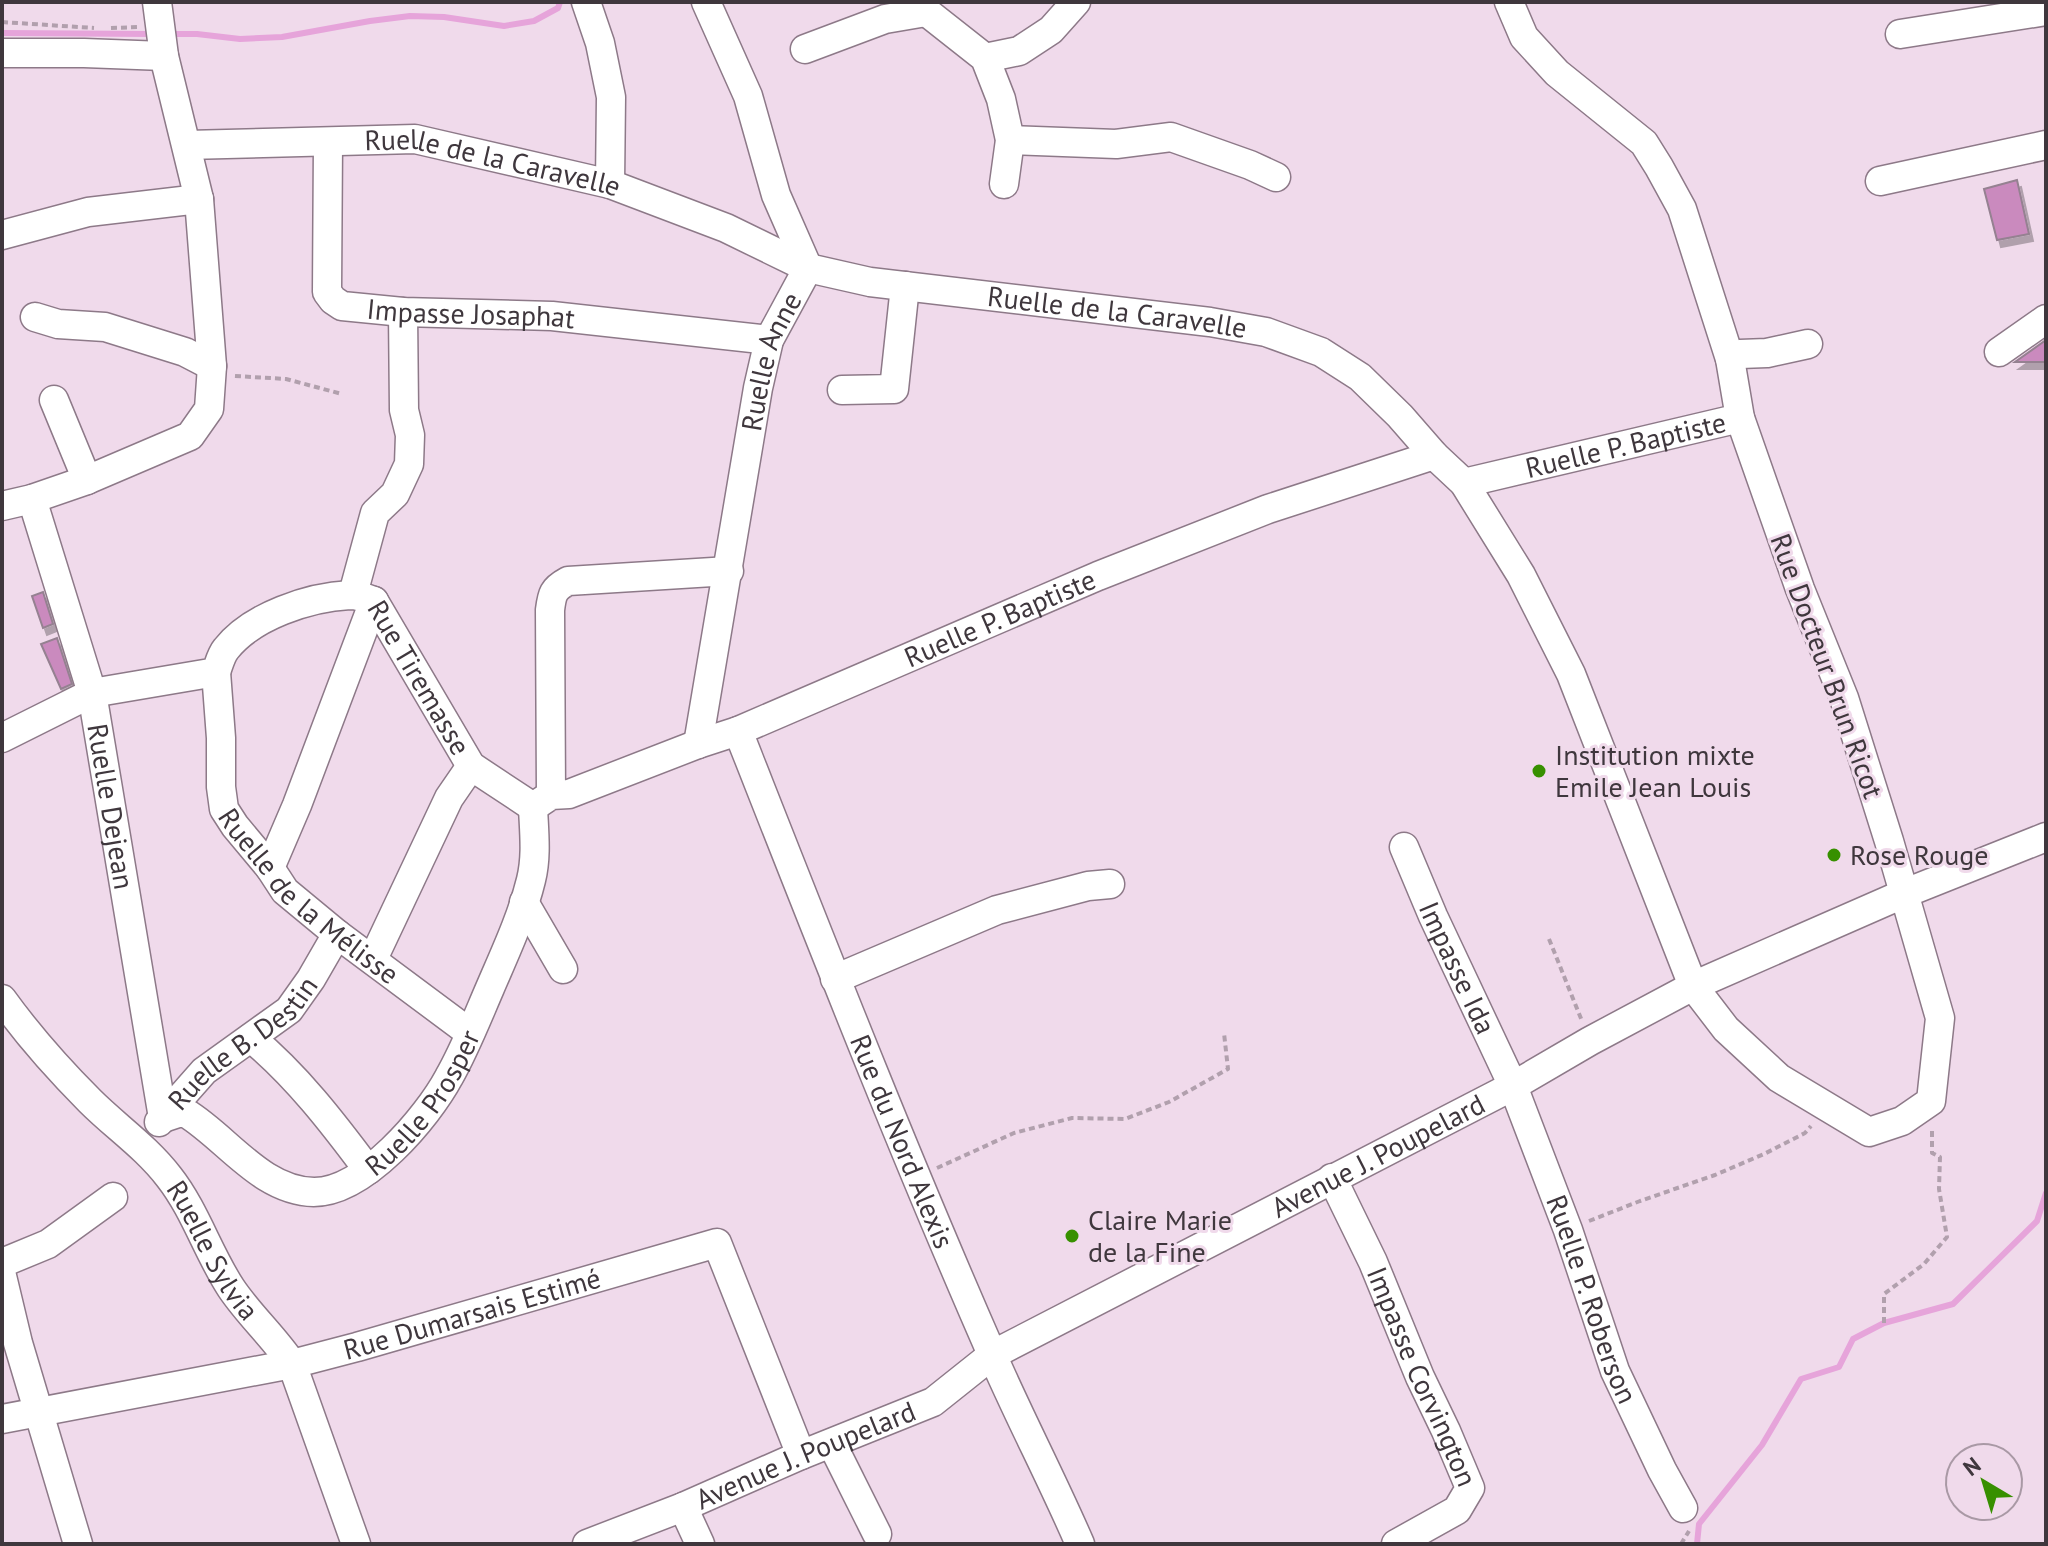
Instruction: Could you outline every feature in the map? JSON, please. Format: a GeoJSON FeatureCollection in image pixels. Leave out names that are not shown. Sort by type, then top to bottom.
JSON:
{"type":"FeatureCollection","features":[{"type":"Feature","properties":{"kind":"street"},"geometry":{"type":"LineString","coordinates":[[586,2],[600,43],[611,97],[610,184]]}},
{"type":"Feature","properties":{"kind":"street","name":"Ruelle Anne"},"geometry":{"type":"LineString","coordinates":[[698,744],[758,388],[769,340],[808,268],[776,195],[748,96],[706,2]]}},
{"type":"Feature","properties":{"kind":"street"},"geometry":{"type":"LineString","coordinates":[[985,58],[1019,51],[1051,30],[1076,2]]}},
{"type":"Feature","properties":{"kind":"street","name":"Rue Docteur Brun Ricot"},"geometry":{"type":"LineString","coordinates":[[1509,2],[1524,37],[1557,73],[1644,143],[1682,209],[1730,359],[1740,418],[1800,589],[1844,698],[1940,1018],[1931,1101]]}},
{"type":"Feature","properties":{"kind":"street"},"geometry":{"type":"LineString","coordinates":[[805,49],[920,7],[985,58],[1001,99],[1010,140],[1004,184]]}},
{"type":"Feature","properties":{"kind":"street"},"geometry":{"type":"LineString","coordinates":[[1900,34],[2046,11]]}},
{"type":"Feature","properties":{"kind":"street"},"geometry":{"type":"LineString","coordinates":[[2,53],[84,53],[161,32],[199,199],[212,370],[209,409],[190,436],[87,480],[2,506]]}},
{"type":"Feature","properties":{"kind":"street"},"geometry":{"type":"LineString","coordinates":[[1010,140],[1116,144],[1171,137],[1276,177]]}},
{"type":"Feature","properties":{"kind":"street","name":"Ruelle de la Caravelle"},"geometry":{"type":"LineString","coordinates":[[187,145],[415,139],[610,184],[726,228],[808,268],[870,282],[1210,322],[1266,332],[1321,352],[1360,377],[1464,483],[1521,575],[1571,674],[1693,986]]}},
{"type":"Feature","properties":{"kind":"street","name":"Impasse Josaphat"},"geometry":{"type":"LineString","coordinates":[[328,142],[327,292],[342,306],[403,312],[552,316],[769,340]]}},
{"type":"Feature","properties":{"kind":"street"},"geometry":{"type":"LineString","coordinates":[[1880,181],[2046,145]]}},
{"type":"Feature","properties":{"kind":"street"},"geometry":{"type":"LineString","coordinates":[[2,235],[88,212],[199,199]]}},
{"type":"Feature","properties":{"kind":"street"},"geometry":{"type":"LineString","coordinates":[[842,390],[894,389],[905,286]]}},
{"type":"Feature","properties":{"kind":"street"},"geometry":{"type":"LineString","coordinates":[[270,868],[297,805],[364,598],[375,513],[395,494],[409,464],[410,435],[404,410],[403,312]]}},
{"type":"Feature","properties":{"kind":"street"},"geometry":{"type":"LineString","coordinates":[[35,317],[58,324],[105,327],[185,352],[212,370]]}},
{"type":"Feature","properties":{"kind":"street"},"geometry":{"type":"LineString","coordinates":[[1999,352],[2046,319]]}},
{"type":"Feature","properties":{"kind":"street"},"geometry":{"type":"LineString","coordinates":[[1730,359],[1740,354],[1767,353],[1808,344]]}},
{"type":"Feature","properties":{"kind":"street"},"geometry":{"type":"LineString","coordinates":[[54,400],[87,480]]}},
{"type":"Feature","properties":{"kind":"street","name":"Ruelle P. Baptiste"},"geometry":{"type":"LineString","coordinates":[[1464,483],[1740,418]]}},
{"type":"Feature","properties":{"kind":"street","name":"Ruelle P. Baptiste"},"geometry":{"type":"LineString","coordinates":[[551,799],[738,731],[1070,588],[1268,509],[1434,455]]}},
{"type":"Feature","properties":{"kind":"street","name":"Ruelle Dejean"},"geometry":{"type":"LineString","coordinates":[[32,499],[92,693],[163,1118]]}},
{"type":"Feature","properties":{"kind":"street","name":"Ruelle Prosper"},"geometry":{"type":"LineString","coordinates":[[163,1118],[186,1113],[260,1172],[287,1187],[314,1192],[343,1186],[391,1151],[448,1079],[470,1033],[532,878],[535,855],[551,799],[552,595],[558,586],[568,581],[729,571]]}},
{"type":"Feature","properties":{"kind":"street","name":"Rue Tiremasse"},"geometry":{"type":"LineString","coordinates":[[216,672],[223,652],[256,623],[303,603],[364,598],[471,766],[551,799]]}},
{"type":"Feature","properties":{"kind":"street"},"geometry":{"type":"LineString","coordinates":[[2,738],[92,693],[216,672]]}},
{"type":"Feature","properties":{"kind":"street","name":"Ruelle de la Mélisse"},"geometry":{"type":"LineString","coordinates":[[216,672],[221,787],[224,809],[235,826],[285,891],[337,934],[470,1033]]}},
{"type":"Feature","properties":{"kind":"street","name":"Rue du Nord Alexis"},"geometry":{"type":"LineString","coordinates":[[738,731],[916,1177],[992,1355],[1080,1544]]}},
{"type":"Feature","properties":{"kind":"street"},"geometry":{"type":"LineString","coordinates":[[373,959],[449,798],[471,766]]}},
{"type":"Feature","properties":{"kind":"street","name":"Avenue J. Poupelard"},"geometry":{"type":"LineString","coordinates":[[587,1544],[933,1402],[992,1355],[1513,1086],[1693,986],[1903,894],[2046,837]]}},
{"type":"Feature","properties":{"kind":"street","name":"Impasse Ida"},"geometry":{"type":"LineString","coordinates":[[1404,847],[1513,1086]]}},
{"type":"Feature","properties":{"kind":"street"},"geometry":{"type":"LineString","coordinates":[[835,979],[997,910],[1088,886],[1110,884]]}},
{"type":"Feature","properties":{"kind":"street"},"geometry":{"type":"LineString","coordinates":[[524,902],[563,969]]}},
{"type":"Feature","properties":{"kind":"street","name":"Ruelle B. Destin"},"geometry":{"type":"LineString","coordinates":[[138,1143],[204,1071],[289,1010],[337,934]]}},
{"type":"Feature","properties":{"kind":"street"},"geometry":{"type":"LineString","coordinates":[[1693,986],[1726,1029],[1779,1078],[1869,1132],[1902,1121],[1931,1101]]}},
{"type":"Feature","properties":{"kind":"street","name":"Ruelle Sylvia"},"geometry":{"type":"LineString","coordinates":[[5,1010],[91,1103],[138,1143],[177,1188],[231,1288],[292,1364],[356,1544]]}},
{"type":"Feature","properties":{"kind":"street"},"geometry":{"type":"LineString","coordinates":[[251,1038],[272,1055],[340,1132],[368,1170]]}},
{"type":"Feature","properties":{"kind":"street","name":"Ruelle P. Roberson"},"geometry":{"type":"LineString","coordinates":[[1513,1086],[1568,1230],[1615,1371],[1683,1508]]}},
{"type":"Feature","properties":{"kind":"street","name":"Impasse Corvington"},"geometry":{"type":"LineString","coordinates":[[1332,1178],[1373,1262],[1470,1488],[1457,1510],[1396,1544]]}},
{"type":"Feature","properties":{"kind":"street"},"geometry":{"type":"LineString","coordinates":[[2,1263],[48,1244],[113,1197]]}},
{"type":"Feature","properties":{"kind":"street","name":"Rue Dumarsais Estimé"},"geometry":{"type":"LineString","coordinates":[[2,1419],[292,1364],[717,1243],[801,1455]]}},
{"type":"Feature","properties":{"kind":"street"},"geometry":{"type":"LineString","coordinates":[[2,1276],[18,1343],[78,1544]]}},
{"type":"Feature","properties":{"kind":"street"},"geometry":{"type":"LineString","coordinates":[[832,1444],[877,1534]]}},
{"type":"Feature","properties":{"kind":"street"},"geometry":{"type":"LineString","coordinates":[[683,1507],[700,1544]]}},
{"type":"Feature","properties":{"kind":"path"},"geometry":{"type":"LineString","coordinates":[[2,22],[161,32]]}},
{"type":"Feature","properties":{"kind":"path"},"geometry":{"type":"LineString","coordinates":[[212,370],[286,379],[342,394]]}},
{"type":"Feature","properties":{"kind":"path"},"geometry":{"type":"LineString","coordinates":[[1549,939],[1590,1041]]}},
{"type":"Feature","properties":{"kind":"path"},"geometry":{"type":"LineString","coordinates":[[916,1177],[1014,1133],[1072,1118],[1125,1119],[1169,1102],[1228,1069],[1224,1033]]}},
{"type":"Feature","properties":{"kind":"path"},"geometry":{"type":"LineString","coordinates":[[1884,1323],[1884,1294],[1924,1264],[1947,1237],[1939,1189],[1940,1157],[1932,1153],[1931,1101]]}},
{"type":"Feature","properties":{"kind":"path"},"geometry":{"type":"LineString","coordinates":[[1568,1230],[1715,1175],[1778,1147],[1805,1133],[1826,1106]]}},
{"type":"Feature","properties":{"kind":"building"},"geometry":{"type":"Polygon","coordinates":[[[2017,180],[2029,234],[1997,240],[1984,189],[2017,180]]]}},
{"type":"Feature","properties":{"kind":"building"},"geometry":{"type":"Polygon","coordinates":[[[2046,340],[2046,362],[2015,362],[2046,340]]]}},
{"type":"Feature","properties":{"kind":"building"},"geometry":{"type":"Polygon","coordinates":[[[43,592],[53,624],[43,628],[32,596],[43,592]]]}},
{"type":"Feature","properties":{"kind":"building"},"geometry":{"type":"Polygon","coordinates":[[[57,638],[72,684],[61,689],[41,644],[57,638]]]}},
{"type":"Feature","properties":{"kind":"waterway"},"geometry":{"type":"LineString","coordinates":[[171,34],[240,39],[282,37],[410,16],[444,17],[504,26],[534,21],[558,8],[560,2]]}},
{"type":"Feature","properties":{"kind":"waterway"},"geometry":{"type":"LineString","coordinates":[[2,33],[151,34]]}},
{"type":"Feature","properties":{"kind":"waterway"},"geometry":{"type":"LineString","coordinates":[[1697,1544],[1699,1524],[1762,1445],[1801,1379],[1839,1367],[1853,1339],[1884,1323],[1953,1304],[2037,1221],[2046,1193]]}},
{"type":"Feature","properties":{"kind":"place","name":"Institution mixte Emile Jean Louis"},"geometry":{"type":"Point","coordinates":[1539,771]}},
{"type":"Feature","properties":{"kind":"place","name":"Rose Rouge"},"geometry":{"type":"Point","coordinates":[1834,855]}},
{"type":"Feature","properties":{"kind":"place","name":"Claire Marie de la Fine"},"geometry":{"type":"Point","coordinates":[1072,1236]}}]}
